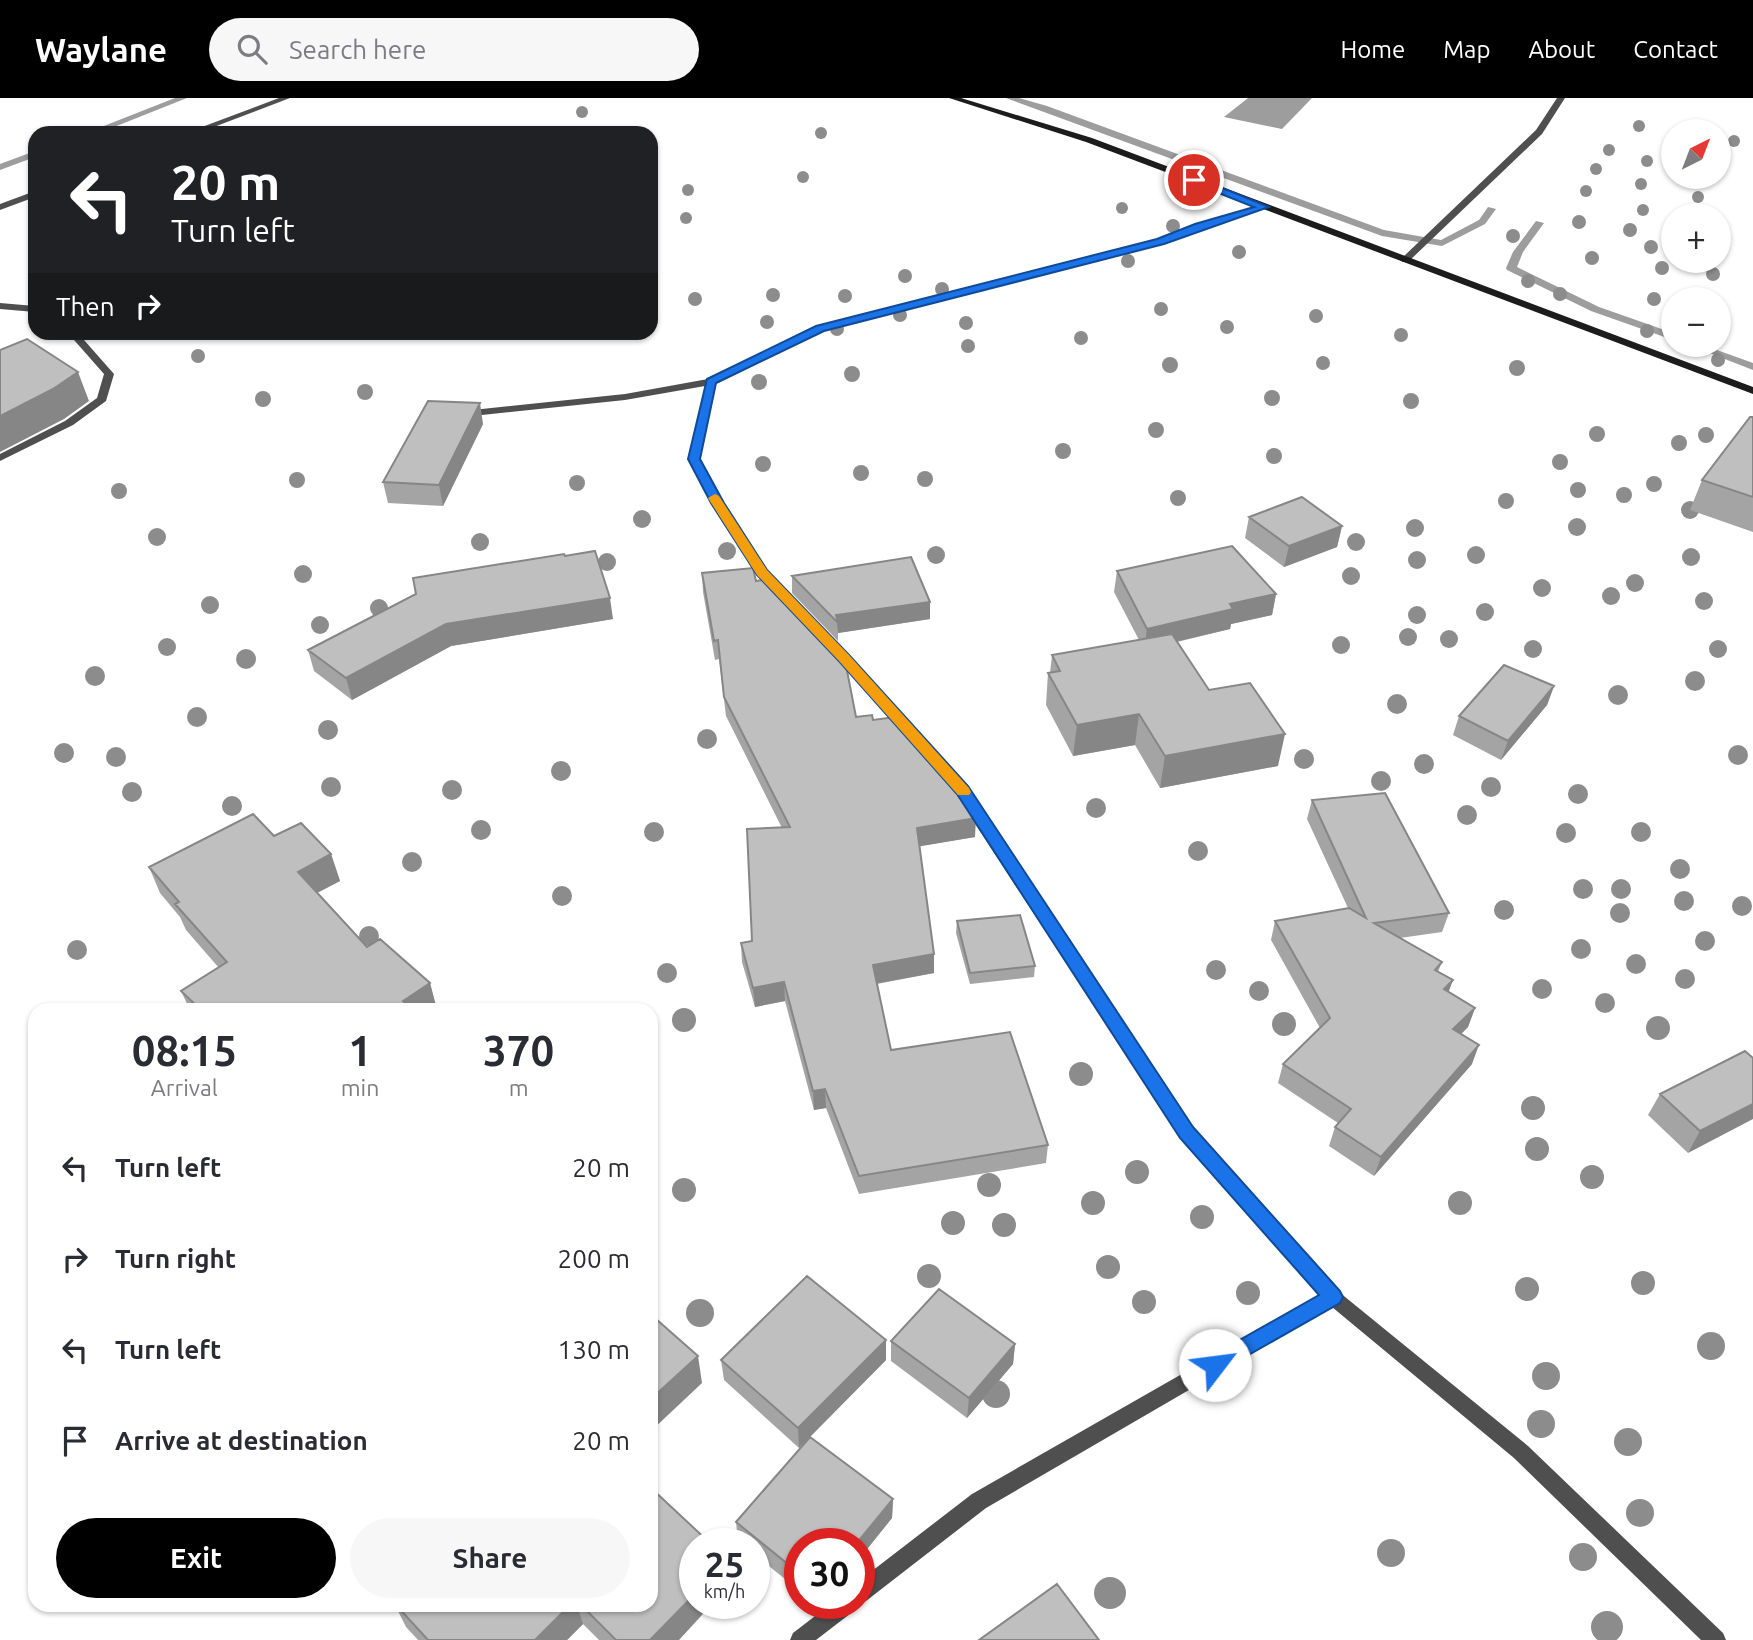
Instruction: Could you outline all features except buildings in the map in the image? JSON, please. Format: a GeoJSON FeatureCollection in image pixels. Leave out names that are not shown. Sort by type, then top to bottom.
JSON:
{"type":"FeatureCollection","features":[{"type":"Feature","properties":{"kind":"main road"},"geometry":{"type":"LineString","coordinates":[[953,98],[1088,140],[1753,391]]}},
{"type":"Feature","properties":{"kind":"street"},"geometry":{"type":"LineString","coordinates":[[210,126],[286,98]]}},
{"type":"Feature","properties":{"kind":"street"},"geometry":{"type":"LineString","coordinates":[[1405,260],[1539,132],[1561,98]]}},
{"type":"Feature","properties":{"kind":"street"},"geometry":{"type":"LineString","coordinates":[[0,207],[28,197]]}},
{"type":"Feature","properties":{"kind":"street"},"geometry":{"type":"LineString","coordinates":[[458,414],[625,397],[711,382],[820,328],[1161,242],[1199,226],[1264,207]]}},
{"type":"Feature","properties":{"kind":"street"},"geometry":{"type":"LineString","coordinates":[[0,306],[28,308]]}},
{"type":"Feature","properties":{"kind":"street"},"geometry":{"type":"LineString","coordinates":[[0,458],[69,423],[102,399],[109,374],[80,340]]}},
{"type":"Feature","properties":{"kind":"street"},"geometry":{"type":"LineString","coordinates":[[711,382],[694,459],[717,503],[762,572],[790,601]]}},
{"type":"Feature","properties":{"kind":"street"},"geometry":{"type":"LineString","coordinates":[[817,629],[917,739]]}},
{"type":"Feature","properties":{"kind":"street"},"geometry":{"type":"LineString","coordinates":[[944,770],[962,790],[1187,1133],[1333,1297],[1521,1452],[1716,1640]]}},
{"type":"Feature","properties":{"kind":"street"},"geometry":{"type":"LineString","coordinates":[[875,1582],[979,1501],[1333,1297]]}},
{"type":"Feature","properties":{"kind":"street"},"geometry":{"type":"LineString","coordinates":[[800,1640],[827,1619]]}},
{"type":"Feature","properties":{"kind":"shaded area"},"geometry":{"type":"Polygon","coordinates":[[[1248,98],[1312,98],[1282,129],[1224,117],[1248,98]]]}},
{"type":"Feature","properties":{"kind":"waterway"},"geometry":{"type":"LineString","coordinates":[[109,126],[183,98]]}},
{"type":"Feature","properties":{"kind":"waterway"},"geometry":{"type":"LineString","coordinates":[[1010,98],[1044,108],[1382,233],[1442,243],[1482,222],[1491,209]]}},
{"type":"Feature","properties":{"kind":"waterway"},"geometry":{"type":"LineString","coordinates":[[0,167],[28,157]]}},
{"type":"Feature","properties":{"kind":"waterway"},"geometry":{"type":"LineString","coordinates":[[1539,223],[1518,252],[1511,268],[1595,309],[1661,333]]}},
{"type":"Feature","properties":{"kind":"waterway"},"geometry":{"type":"LineString","coordinates":[[1726,357],[1753,367]]}},
{"type":"Feature","properties":{"kind":"slow traffic"},"geometry":{"type":"LineString","coordinates":[[715,498],[762,572],[844,658],[964,792]]}},
{"type":"Feature","properties":{"kind":"route"},"geometry":{"type":"LineString","coordinates":[[1194,180],[1264,207],[1199,226],[1161,242],[820,328],[711,382],[694,459],[717,503],[762,572],[844,658],[962,790],[1187,1133],[1333,1297],[1215,1365]]}}]}
